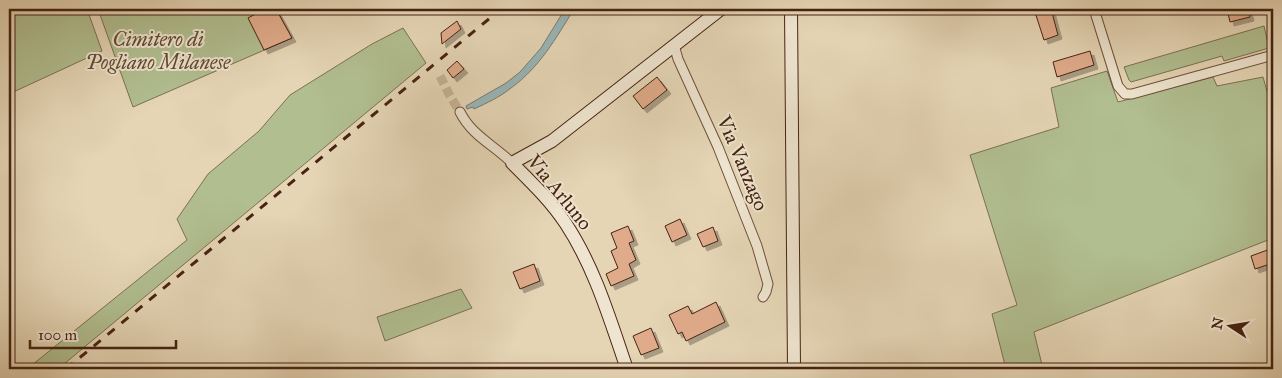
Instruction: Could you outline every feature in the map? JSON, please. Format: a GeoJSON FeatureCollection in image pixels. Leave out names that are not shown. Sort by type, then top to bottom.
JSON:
{"type":"FeatureCollection","features":[{"type":"Feature","properties":{"kind":"street"},"geometry":{"type":"LineString","coordinates":[[512,163],[552,141],[721,9]]}},
{"type":"Feature","properties":{"kind":"street"},"geometry":{"type":"LineString","coordinates":[[790,9],[794,369]]}},
{"type":"Feature","properties":{"kind":"street"},"geometry":{"type":"LineString","coordinates":[[1094,9],[1118,86],[1125,94],[1132,94],[1273,55]]}},
{"type":"Feature","properties":{"kind":"street","name":"Via Vanzago"},"geometry":{"type":"LineString","coordinates":[[674,45],[678,60],[718,147],[757,246],[768,284],[763,297]]}},
{"type":"Feature","properties":{"kind":"street","name":"Via Arluno"},"geometry":{"type":"LineString","coordinates":[[460,112],[466,124],[481,138],[502,152],[546,198],[565,222],[574,236],[603,298],[627,369]]}},
{"type":"Feature","properties":{"kind":"green space"},"geometry":{"type":"Polygon","coordinates":[[[9,9],[87,9],[102,51],[9,94],[9,9]]]}},
{"type":"Feature","properties":{"kind":"green space","name":"Cimitero di Pogliano Milanese"},"geometry":{"type":"Polygon","coordinates":[[[98,9],[276,9],[292,38],[133,107],[98,9]]]}},
{"type":"Feature","properties":{"kind":"green space"},"geometry":{"type":"Polygon","coordinates":[[[1264,26],[1269,48],[1224,61],[1222,56],[1131,82],[1124,67],[1264,26]]]}},
{"type":"Feature","properties":{"kind":"green space"},"geometry":{"type":"Polygon","coordinates":[[[403,28],[426,63],[58,369],[27,369],[187,240],[177,219],[208,174],[259,131],[290,95],[372,44],[403,28]]]}},
{"type":"Feature","properties":{"kind":"green space"},"geometry":{"type":"Polygon","coordinates":[[[1107,71],[1118,102],[1213,77],[1217,86],[1263,77],[1273,112],[1273,166],[1269,167],[1273,181],[1273,238],[1034,332],[1043,369],[1006,369],[992,314],[1017,305],[970,155],[1059,127],[1051,88],[1107,71]]]}},
{"type":"Feature","properties":{"kind":"green space"},"geometry":{"type":"Polygon","coordinates":[[[461,289],[472,308],[385,341],[377,317],[461,289]]]}},
{"type":"Feature","properties":{"kind":"water"},"geometry":{"type":"Polygon","coordinates":[[[565,9],[574,9],[547,52],[531,71],[498,97],[474,109],[473,107],[467,109],[466,106],[506,83],[520,72],[541,48],[565,9]]]}},
{"type":"Feature","properties":{"kind":"building"},"geometry":{"type":"Polygon","coordinates":[[[265,9],[276,9],[292,38],[264,50],[248,18],[265,9]]]}},
{"type":"Feature","properties":{"kind":"building"},"geometry":{"type":"Polygon","coordinates":[[[1034,9],[1051,9],[1058,35],[1044,40],[1034,9]]]}},
{"type":"Feature","properties":{"kind":"building"},"geometry":{"type":"Polygon","coordinates":[[[1227,9],[1248,9],[1250,17],[1230,22],[1227,9]]]}},
{"type":"Feature","properties":{"kind":"building"},"geometry":{"type":"Polygon","coordinates":[[[457,21],[461,29],[442,44],[441,33],[457,21]]]}},
{"type":"Feature","properties":{"kind":"building"},"geometry":{"type":"Polygon","coordinates":[[[1090,51],[1094,65],[1057,77],[1053,62],[1090,51]]]}},
{"type":"Feature","properties":{"kind":"building"},"geometry":{"type":"Polygon","coordinates":[[[457,61],[464,69],[453,78],[447,70],[457,61]]]}},
{"type":"Feature","properties":{"kind":"building"},"geometry":{"type":"Polygon","coordinates":[[[657,77],[667,90],[643,109],[633,96],[657,77]]]}},
{"type":"Feature","properties":{"kind":"building"},"geometry":{"type":"Polygon","coordinates":[[[680,219],[687,235],[672,242],[665,226],[680,219]]]}},
{"type":"Feature","properties":{"kind":"building"},"geometry":{"type":"Polygon","coordinates":[[[628,226],[634,241],[629,243],[636,260],[629,264],[634,276],[611,286],[606,274],[618,268],[611,251],[617,248],[611,233],[628,226]]]}},
{"type":"Feature","properties":{"kind":"building"},"geometry":{"type":"Polygon","coordinates":[[[713,227],[718,241],[703,247],[697,234],[713,227]]]}},
{"type":"Feature","properties":{"kind":"building"},"geometry":{"type":"Polygon","coordinates":[[[1273,248],[1273,263],[1255,269],[1251,256],[1273,248]]]}},
{"type":"Feature","properties":{"kind":"building"},"geometry":{"type":"Polygon","coordinates":[[[534,264],[540,281],[520,289],[513,272],[534,264]]]}},
{"type":"Feature","properties":{"kind":"building"},"geometry":{"type":"Polygon","coordinates":[[[716,302],[725,322],[686,341],[682,332],[678,334],[669,315],[688,306],[692,314],[716,302]]]}},
{"type":"Feature","properties":{"kind":"building"},"geometry":{"type":"Polygon","coordinates":[[[651,328],[659,348],[641,355],[633,336],[651,328]]]}},
{"type":"Feature","properties":{"kind":"tunnel"},"geometry":{"type":"LineString","coordinates":[[440,76],[460,112]]}},
{"type":"Feature","properties":{"kind":"railway"},"geometry":{"type":"LineString","coordinates":[[66,369],[501,9]]}}]}
